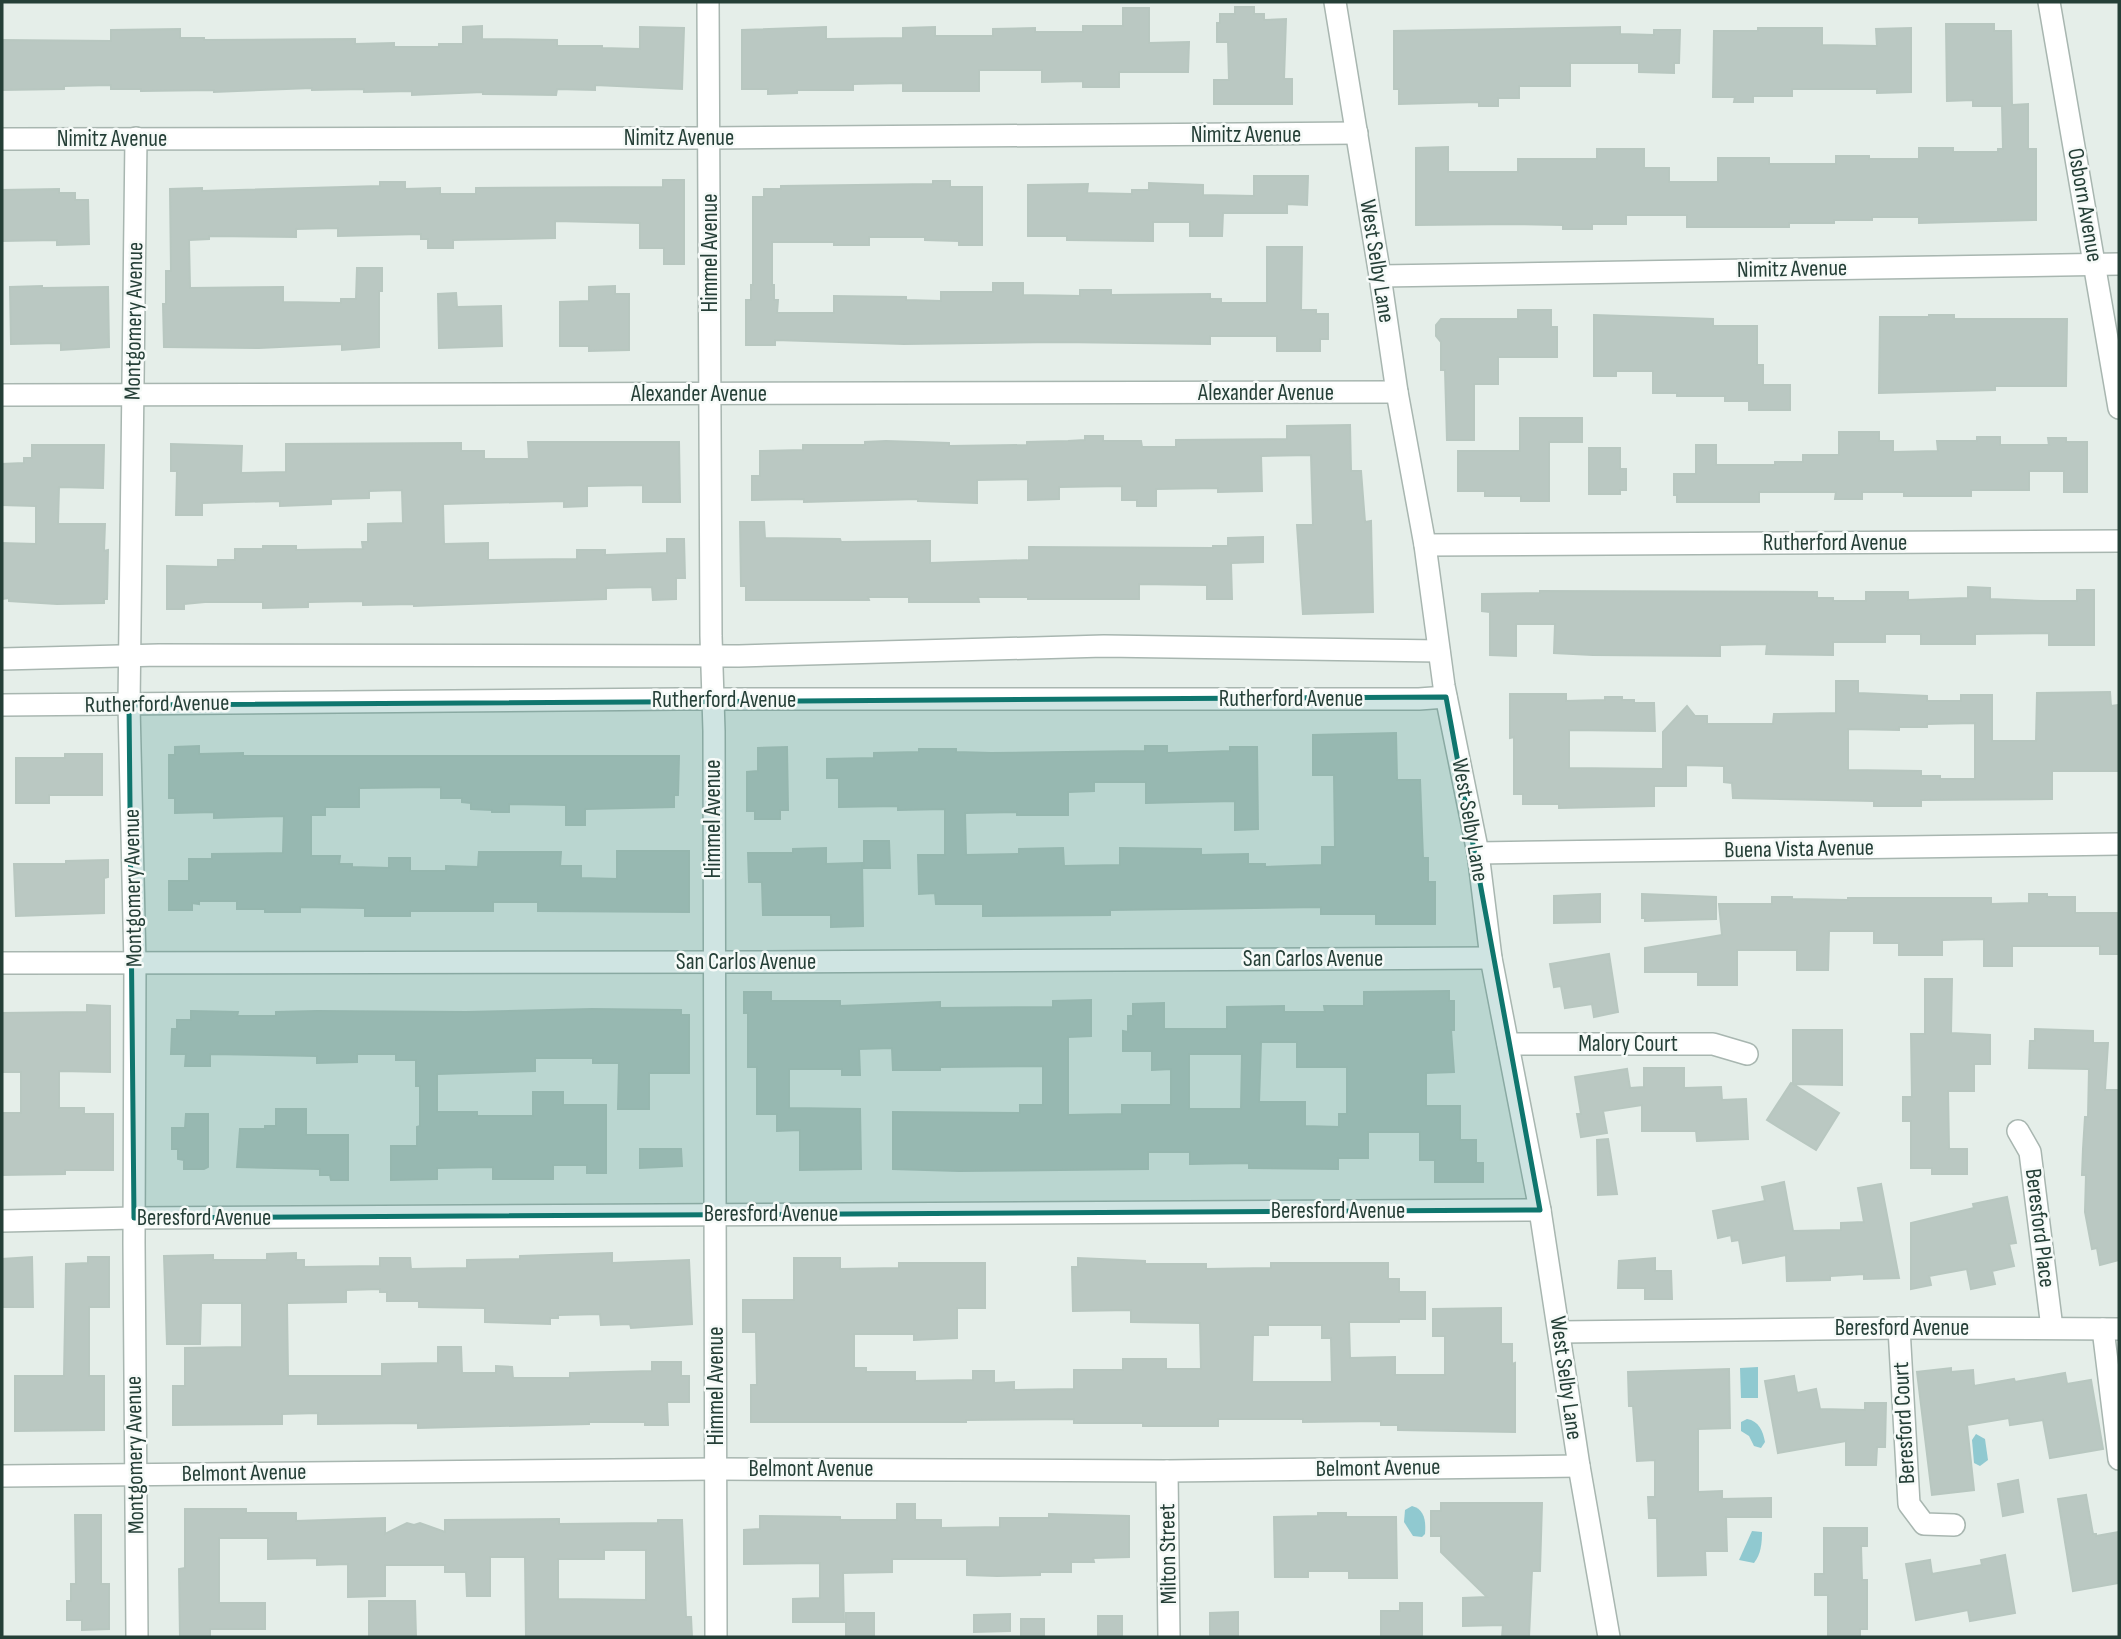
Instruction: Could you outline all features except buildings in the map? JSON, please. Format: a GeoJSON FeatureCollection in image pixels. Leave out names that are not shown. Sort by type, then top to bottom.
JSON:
{"type":"FeatureCollection","features":[{"type":"Feature","properties":{"kind":"street","name":"Himmel Avenue"},"geometry":{"type":"LineString","coordinates":[[708,2],[716,1637]]}},
{"type":"Feature","properties":{"kind":"street","name":"West Selby Lane"},"geometry":{"type":"LineString","coordinates":[[1335,2],[1380,276],[1396,392],[1425,545],[1446,697],[1478,853],[1490,958],[1540,1210],[1579,1466],[1609,1637]]}},
{"type":"Feature","properties":{"kind":"street","name":"Osborn Avenue"},"geometry":{"type":"LineString","coordinates":[[2049,2],[2119,408]]}},
{"type":"Feature","properties":{"kind":"street","name":"Nimitz Avenue"},"geometry":{"type":"LineString","coordinates":[[2,139],[709,138],[1357,133]]}},
{"type":"Feature","properties":{"kind":"street","name":"Montgomery Avenue"},"geometry":{"type":"LineString","coordinates":[[136,138],[129,705],[135,964],[137,1637]]}},
{"type":"Feature","properties":{"kind":"street","name":"Nimitz Avenue"},"geometry":{"type":"LineString","coordinates":[[1380,276],[2119,264]]}},
{"type":"Feature","properties":{"kind":"street","name":"Alexander Avenue"},"geometry":{"type":"LineString","coordinates":[[2,395],[1396,392]]}},
{"type":"Feature","properties":{"kind":"street","name":"Rutherford Avenue"},"geometry":{"type":"LineString","coordinates":[[1425,545],[2119,541]]}},
{"type":"Feature","properties":{"kind":"street","name":"Rutherford Avenue"},"geometry":{"type":"LineString","coordinates":[[2,659],[129,656],[712,656],[1104,646],[1439,651]]}},
{"type":"Feature","properties":{"kind":"street","name":"Rutherford Avenue"},"geometry":{"type":"LineString","coordinates":[[2,705],[1446,697]]}},
{"type":"Feature","properties":{"kind":"street","name":"Buena Vista Avenue"},"geometry":{"type":"LineString","coordinates":[[1478,853],[2119,844]]}},
{"type":"Feature","properties":{"kind":"street","name":"San Carlos Avenue"},"geometry":{"type":"LineString","coordinates":[[2,963],[1490,958]]}},
{"type":"Feature","properties":{"kind":"street","name":"Malory Court"},"geometry":{"type":"LineString","coordinates":[[1508,1044],[1713,1044],[1747,1054]]}},
{"type":"Feature","properties":{"kind":"street","name":"Beresford Place"},"geometry":{"type":"LineString","coordinates":[[2018,1131],[2030,1152],[2052,1328]]}},
{"type":"Feature","properties":{"kind":"street","name":"Beresford Avenue"},"geometry":{"type":"LineString","coordinates":[[2,1221],[1540,1210]]}},
{"type":"Feature","properties":{"kind":"street","name":"Beresford Avenue"},"geometry":{"type":"LineString","coordinates":[[1560,1332],[1899,1328],[2111,1329]]}},
{"type":"Feature","properties":{"kind":"street","name":"Beresford Court"},"geometry":{"type":"LineString","coordinates":[[1899,1328],[1909,1504],[1924,1524],[1954,1525]]}},
{"type":"Feature","properties":{"kind":"street"},"geometry":{"type":"LineString","coordinates":[[2111,1329],[2119,1459]]}},
{"type":"Feature","properties":{"kind":"street","name":"Belmont Avenue"},"geometry":{"type":"LineString","coordinates":[[2,1476],[716,1469],[1167,1471],[1579,1466]]}},
{"type":"Feature","properties":{"kind":"street","name":"Milton Street"},"geometry":{"type":"LineString","coordinates":[[1167,1471],[1169,1637]]}},
{"type":"Feature","properties":{"kind":"highlighted area"},"geometry":{"type":"Polygon","coordinates":[[[1446,697],[1540,1210],[134,1218],[129,705],[1446,697]]]}},
{"type":"Feature","properties":{"kind":"water"},"geometry":{"type":"Polygon","coordinates":[[[1758,1367],[1758,1398],[1741,1398],[1740,1368],[1758,1367]]]}},
{"type":"Feature","properties":{"kind":"water"},"geometry":{"type":"Polygon","coordinates":[[[1747,1419],[1755,1422],[1762,1430],[1765,1442],[1761,1448],[1754,1446],[1749,1436],[1741,1431],[1741,1422],[1747,1419]]]}},
{"type":"Feature","properties":{"kind":"water"},"geometry":{"type":"Polygon","coordinates":[[[1976,1434],[1985,1439],[1988,1460],[1980,1466],[1974,1463],[1972,1440],[1976,1434]]]}},
{"type":"Feature","properties":{"kind":"water"},"geometry":{"type":"Polygon","coordinates":[[[1412,1506],[1420,1510],[1424,1517],[1425,1534],[1422,1537],[1413,1536],[1404,1522],[1405,1510],[1412,1506]]]}},
{"type":"Feature","properties":{"kind":"water"},"geometry":{"type":"Polygon","coordinates":[[[1752,1531],[1762,1532],[1761,1548],[1754,1563],[1739,1560],[1752,1531]]]}}]}
